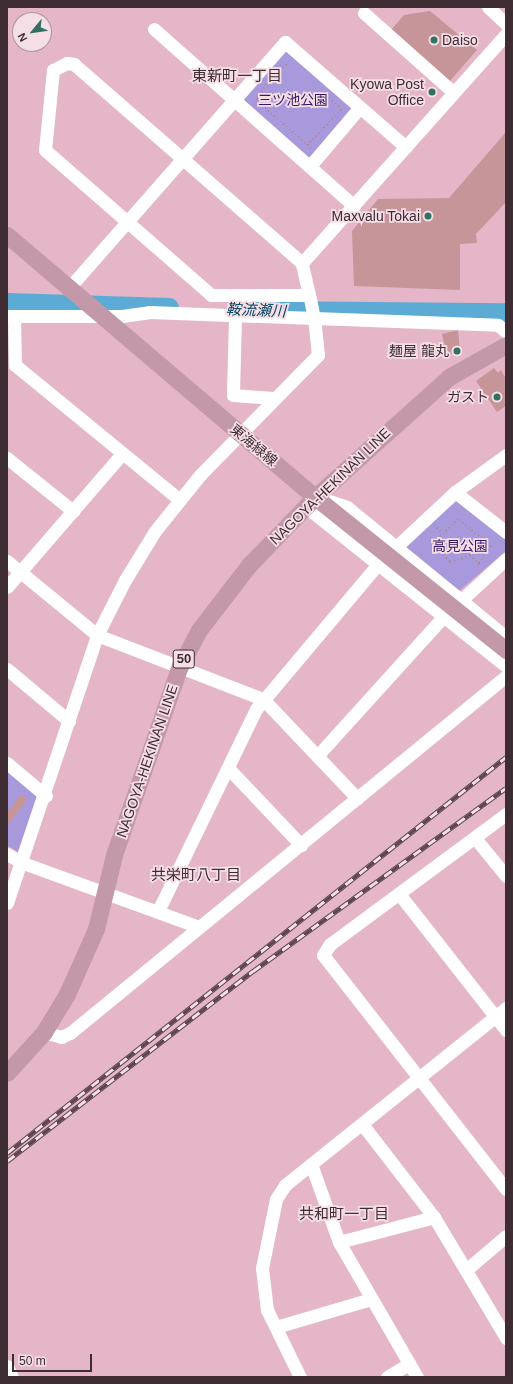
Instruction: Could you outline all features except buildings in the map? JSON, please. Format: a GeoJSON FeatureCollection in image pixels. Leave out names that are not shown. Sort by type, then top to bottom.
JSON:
{"type":"FeatureCollection","features":[{"type":"Feature","properties":{"kind":"main road","name":"東海緑線"},"geometry":{"type":"LineString","coordinates":[[7,235],[238,432],[311,502],[378,556],[506,650]]}},
{"type":"Feature","properties":{"kind":"main road","name":"NAGOYA-HEKINAN LINE"},"geometry":{"type":"LineString","coordinates":[[7,1073],[44,1032],[67,994],[96,929],[103,891],[180,666],[199,630],[228,589],[311,502],[439,385],[506,345]]}},
{"type":"Feature","properties":{"kind":"street"},"geometry":{"type":"LineString","coordinates":[[488,7],[506,24]]}},
{"type":"Feature","properties":{"kind":"street"},"geometry":{"type":"LineString","coordinates":[[364,13],[453,92]]}},
{"type":"Feature","properties":{"kind":"street"},"geometry":{"type":"LineString","coordinates":[[154,29],[354,206]]}},
{"type":"Feature","properties":{"kind":"street"},"geometry":{"type":"LineString","coordinates":[[302,263],[506,34]]}},
{"type":"Feature","properties":{"kind":"street"},"geometry":{"type":"LineString","coordinates":[[71,291],[128,222],[285,42],[406,147]]}},
{"type":"Feature","properties":{"kind":"street"},"geometry":{"type":"LineString","coordinates":[[7,903],[23,863],[46,796],[98,635],[154,531],[238,432],[318,355],[313,318],[309,297],[302,263],[74,64],[67,63],[53,70],[45,150],[211,295],[309,297]]}},
{"type":"Feature","properties":{"kind":"street"},"geometry":{"type":"LineString","coordinates":[[310,166],[357,104]]}},
{"type":"Feature","properties":{"kind":"street"},"geometry":{"type":"LineString","coordinates":[[180,500],[15,365],[11,317],[97,312],[149,312],[235,317],[313,318],[498,325],[506,332]]}},
{"type":"Feature","properties":{"kind":"street"},"geometry":{"type":"LineString","coordinates":[[235,317],[233,395],[273,398]]}},
{"type":"Feature","properties":{"kind":"street"},"geometry":{"type":"LineString","coordinates":[[7,587],[122,454]]}},
{"type":"Feature","properties":{"kind":"street"},"geometry":{"type":"LineString","coordinates":[[396,547],[455,492],[506,456]]}},
{"type":"Feature","properties":{"kind":"street"},"geometry":{"type":"LineString","coordinates":[[7,458],[73,511]]}},
{"type":"Feature","properties":{"kind":"street"},"geometry":{"type":"LineString","coordinates":[[455,492],[506,532]]}},
{"type":"Feature","properties":{"kind":"street"},"geometry":{"type":"LineString","coordinates":[[311,502],[347,507],[506,637]]}},
{"type":"Feature","properties":{"kind":"street"},"geometry":{"type":"LineString","coordinates":[[158,910],[263,699],[378,556],[506,666]]}},
{"type":"Feature","properties":{"kind":"street"},"geometry":{"type":"LineString","coordinates":[[318,755],[445,615],[506,558]]}},
{"type":"Feature","properties":{"kind":"street"},"geometry":{"type":"LineString","coordinates":[[7,561],[98,635],[263,699],[318,755],[357,798]]}},
{"type":"Feature","properties":{"kind":"street"},"geometry":{"type":"LineString","coordinates":[[7,669],[69,721]]}},
{"type":"Feature","properties":{"kind":"street"},"geometry":{"type":"LineString","coordinates":[[44,1032],[61,1037],[70,1033],[506,676]]}},
{"type":"Feature","properties":{"kind":"street"},"geometry":{"type":"LineString","coordinates":[[7,763],[46,796]]}},
{"type":"Feature","properties":{"kind":"street"},"geometry":{"type":"LineString","coordinates":[[229,769],[301,845]]}},
{"type":"Feature","properties":{"kind":"street"},"geometry":{"type":"LineString","coordinates":[[506,814],[400,895],[330,944],[323,955],[506,1189]]}},
{"type":"Feature","properties":{"kind":"street"},"geometry":{"type":"LineString","coordinates":[[475,838],[506,876]]}},
{"type":"Feature","properties":{"kind":"street"},"geometry":{"type":"LineString","coordinates":[[7,854],[23,863],[158,910],[198,928]]}},
{"type":"Feature","properties":{"kind":"street"},"geometry":{"type":"LineString","coordinates":[[400,895],[506,1030]]}},
{"type":"Feature","properties":{"kind":"street"},"geometry":{"type":"LineString","coordinates":[[300,1377],[267,1310],[262,1268],[275,1207],[285,1185],[506,1008]]}},
{"type":"Feature","properties":{"kind":"street"},"geometry":{"type":"LineString","coordinates":[[362,1124],[434,1217],[506,1338]]}},
{"type":"Feature","properties":{"kind":"street"},"geometry":{"type":"LineString","coordinates":[[311,1164],[339,1242],[417,1377]]}},
{"type":"Feature","properties":{"kind":"street"},"geometry":{"type":"LineString","coordinates":[[339,1242],[434,1217]]}},
{"type":"Feature","properties":{"kind":"street"},"geometry":{"type":"LineString","coordinates":[[466,1270],[506,1236]]}},
{"type":"Feature","properties":{"kind":"street"},"geometry":{"type":"LineString","coordinates":[[276,1327],[371,1299]]}},
{"type":"Feature","properties":{"kind":"street"},"geometry":{"type":"LineString","coordinates":[[386,1377],[409,1364]]}},
{"type":"Feature","properties":{"kind":"street"},"geometry":{"type":"LineString","coordinates":[[7,1366],[12,1377]]}},
{"type":"Feature","properties":{"kind":"path"},"geometry":{"type":"LineString","coordinates":[[273,57],[283,68],[290,61],[295,66]]}},
{"type":"Feature","properties":{"kind":"path"},"geometry":{"type":"LineString","coordinates":[[273,57],[272,79],[256,100],[307,145],[342,109],[357,104]]}},
{"type":"Feature","properties":{"kind":"path"},"geometry":{"type":"LineString","coordinates":[[324,93],[342,109]]}},
{"type":"Feature","properties":{"kind":"path"},"geometry":{"type":"LineString","coordinates":[[478,563],[491,546],[482,538],[458,519],[436,541],[438,549],[450,562],[470,555],[482,538]]}},
{"type":"Feature","properties":{"kind":"path"},"geometry":{"type":"LineString","coordinates":[[470,555],[489,574]]}},
{"type":"Feature","properties":{"kind":"green space","name":"三ツ池公園"},"geometry":{"type":"Polygon","coordinates":[[[289,50],[353,107],[307,160],[243,102],[242,97],[283,51],[289,50]]]}},
{"type":"Feature","properties":{"kind":"green space","name":"高見公園"},"geometry":{"type":"Polygon","coordinates":[[[458,500],[506,537],[506,551],[459,591],[407,549],[406,542],[458,500]]]}},
{"type":"Feature","properties":{"kind":"green space"},"geometry":{"type":"Polygon","coordinates":[[[7,770],[38,797],[19,853],[7,845],[7,770]]]}},
{"type":"Feature","properties":{"kind":"waterway","name":"鞍流瀬川"},"geometry":{"type":"LineString","coordinates":[[7,302],[169,307]]}},
{"type":"Feature","properties":{"kind":"waterway","name":"鞍流瀬川"},"geometry":{"type":"LineString","coordinates":[[260,310],[506,312]]}},
{"type":"Feature","properties":{"kind":"railway"},"geometry":{"type":"LineString","coordinates":[[7,1153],[506,757]]}},
{"type":"Feature","properties":{"kind":"railway"},"geometry":{"type":"LineString","coordinates":[[7,1161],[253,971],[506,788]]}},
{"type":"Feature","properties":{"kind":"place","name":"Daiso"},"geometry":{"type":"Point","coordinates":[434,40]}},
{"type":"Feature","properties":{"kind":"place","name":"Kyowa Post Office"},"geometry":{"type":"Point","coordinates":[432,92]}},
{"type":"Feature","properties":{"kind":"place","name":"Maxvalu Tokai"},"geometry":{"type":"Point","coordinates":[428,216]}},
{"type":"Feature","properties":{"kind":"place","name":"麺屋 龍丸"},"geometry":{"type":"Point","coordinates":[457,351]}},
{"type":"Feature","properties":{"kind":"place","name":"ガスト"},"geometry":{"type":"Point","coordinates":[497,397]}},
{"type":"Feature","properties":{"kind":"district","name":"東新町一丁目"},"geometry":{"type":"Point","coordinates":[237,76]}},
{"type":"Feature","properties":{"kind":"district","name":"共栄町八丁目"},"geometry":{"type":"Point","coordinates":[196,875]}},
{"type":"Feature","properties":{"kind":"district","name":"共和町一丁目"},"geometry":{"type":"Point","coordinates":[344,1214]}}]}
